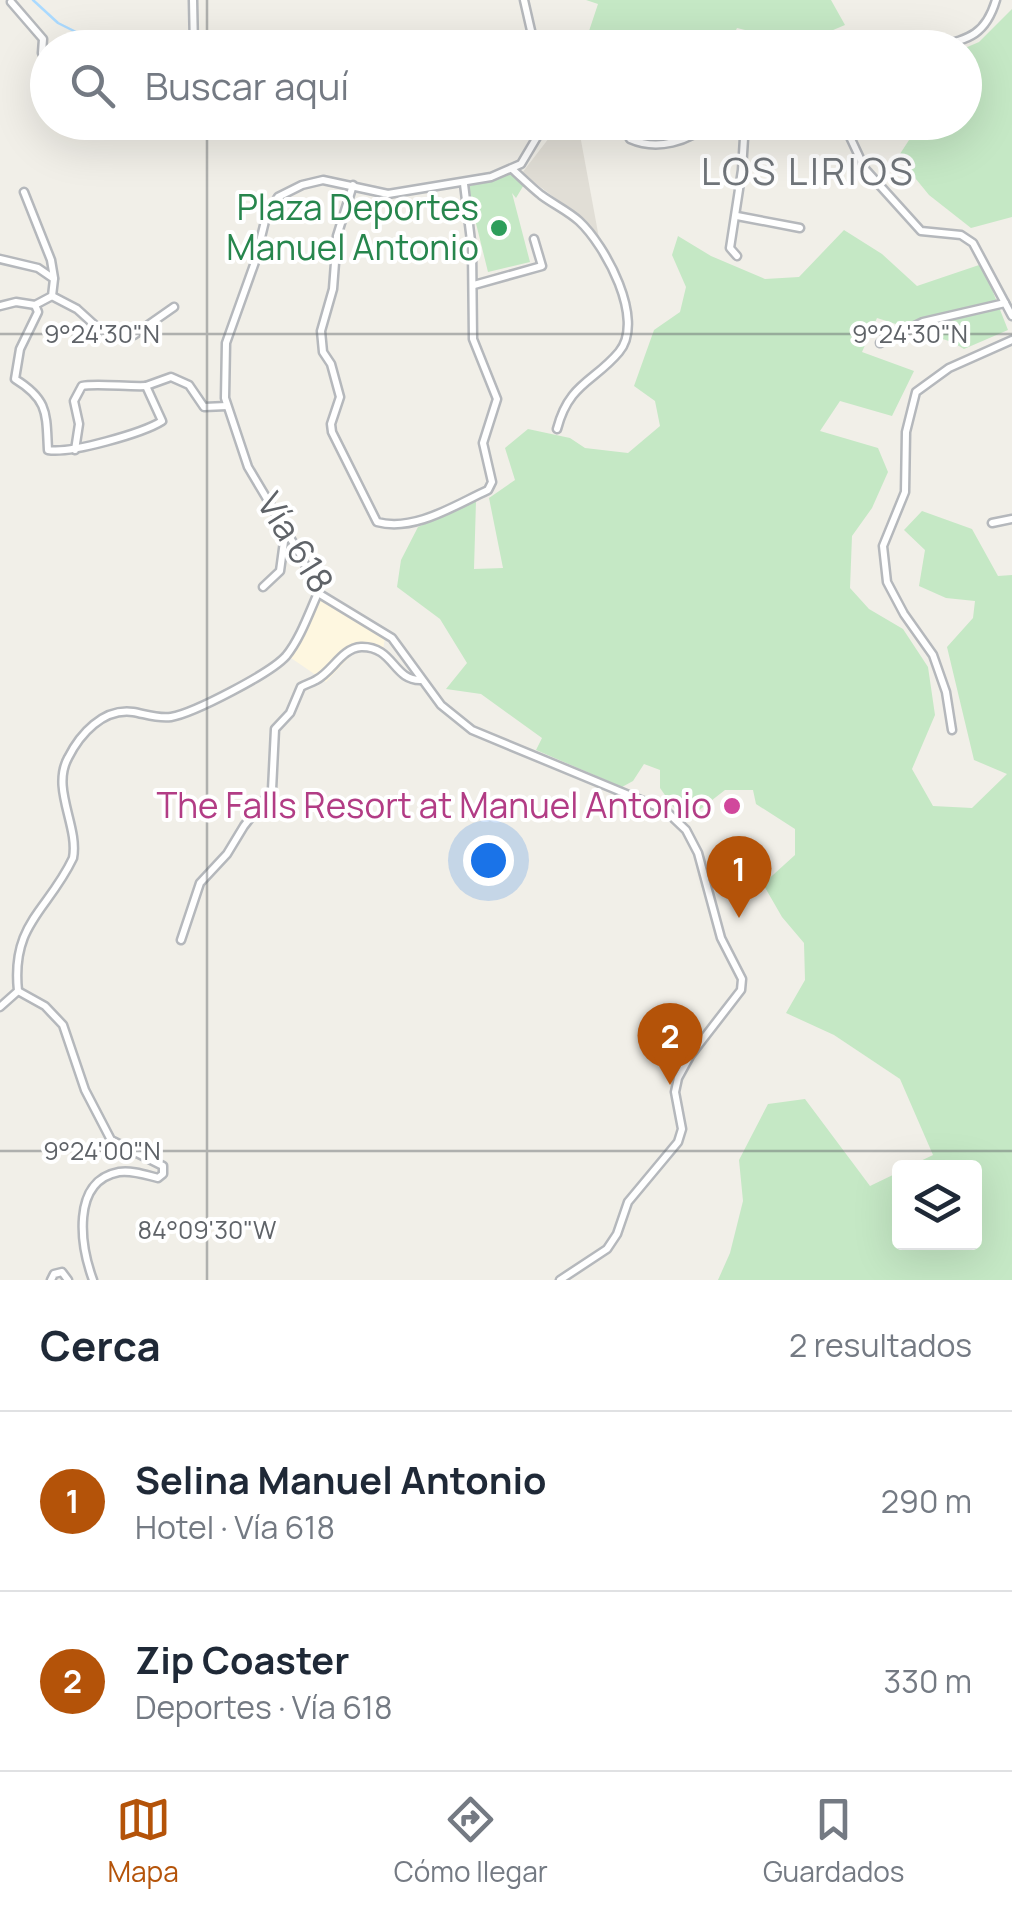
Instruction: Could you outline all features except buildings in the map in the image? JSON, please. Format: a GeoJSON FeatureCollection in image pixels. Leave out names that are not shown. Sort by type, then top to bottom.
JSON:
{"type":"FeatureCollection","features":[{"type":"Feature","properties":{"kind":"street"},"geometry":{"type":"LineString","coordinates":[[192,0],[193,30]]}},
{"type":"Feature","properties":{"kind":"street"},"geometry":{"type":"LineString","coordinates":[[524,0],[531,30]]}},
{"type":"Feature","properties":{"kind":"street"},"geometry":{"type":"LineString","coordinates":[[979,30],[991,18],[996,0]]}},
{"type":"Feature","properties":{"kind":"street"},"geometry":{"type":"LineString","coordinates":[[11,2],[35,30]]}},
{"type":"Feature","properties":{"kind":"street"},"geometry":{"type":"LineString","coordinates":[[537,140],[530,153],[512,169],[578,220],[597,241],[617,280],[628,316],[629,334],[619,352],[583,382],[560,416],[557,429]]}},
{"type":"Feature","properties":{"kind":"street"},"geometry":{"type":"LineString","coordinates":[[633,140],[646,144],[678,140]]}},
{"type":"Feature","properties":{"kind":"street"},"geometry":{"type":"LineString","coordinates":[[737,256],[730,248],[745,140]]}},
{"type":"Feature","properties":{"kind":"street"},"geometry":{"type":"LineString","coordinates":[[851,140],[882,192],[921,231],[961,236],[973,243],[1012,316]]}},
{"type":"Feature","properties":{"kind":"street","name":"Vía 618"},"geometry":{"type":"LineString","coordinates":[[512,169],[464,184],[388,194],[322,180],[286,190],[271,207],[226,343],[227,406],[248,467],[318,594],[392,638],[441,705],[472,730],[666,810],[686,830],[698,853],[720,938],[742,979],[736,999],[690,1056],[678,1078],[675,1092],[682,1129],[678,1142],[628,1202],[608,1249],[560,1280]]}},
{"type":"Feature","properties":{"kind":"street"},"geometry":{"type":"LineString","coordinates":[[353,185],[337,236],[333,289],[322,331],[323,352],[331,364],[340,397],[332,432],[377,522],[401,524],[418,521],[488,490],[492,482],[484,443],[497,399],[473,339],[474,285],[464,184]]}},
{"type":"Feature","properties":{"kind":"street"},"geometry":{"type":"LineString","coordinates":[[24,192],[51,260],[52,296]]}},
{"type":"Feature","properties":{"kind":"street"},"geometry":{"type":"LineString","coordinates":[[737,216],[800,228]]}},
{"type":"Feature","properties":{"kind":"street"},"geometry":{"type":"LineString","coordinates":[[474,285],[542,266],[534,239]]}},
{"type":"Feature","properties":{"kind":"street"},"geometry":{"type":"LineString","coordinates":[[0,259],[38,268],[54,279]]}},
{"type":"Feature","properties":{"kind":"street"},"geometry":{"type":"LineString","coordinates":[[0,306],[16,302],[36,305],[52,296]]}},
{"type":"Feature","properties":{"kind":"street"},"geometry":{"type":"LineString","coordinates":[[52,296],[77,309],[110,338],[134,335],[174,307]]}},
{"type":"Feature","properties":{"kind":"street"},"geometry":{"type":"LineString","coordinates":[[880,343],[924,322],[1005,302]]}},
{"type":"Feature","properties":{"kind":"street"},"geometry":{"type":"LineString","coordinates":[[36,305],[38,312],[20,349],[16,378],[45,407],[49,420],[48,450],[75,450],[162,421],[146,386]]}},
{"type":"Feature","properties":{"kind":"street"},"geometry":{"type":"LineString","coordinates":[[952,730],[946,692],[934,655],[904,614],[888,582],[884,546],[905,492],[906,432],[916,392],[949,368],[1012,340]]}},
{"type":"Feature","properties":{"kind":"street"},"geometry":{"type":"LineString","coordinates":[[75,450],[79,424],[74,401],[82,386],[146,386],[177,377],[189,385],[204,406],[227,406]]}},
{"type":"Feature","properties":{"kind":"street"},"geometry":{"type":"LineString","coordinates":[[992,523],[1012,518]]}},
{"type":"Feature","properties":{"kind":"street"},"geometry":{"type":"LineString","coordinates":[[263,586],[280,571],[285,532]]}},
{"type":"Feature","properties":{"kind":"street"},"geometry":{"type":"LineString","coordinates":[[18,991],[15,964],[27,929],[69,867],[75,850],[64,792],[68,759],[95,723],[117,712],[166,718],[204,706],[286,657],[318,594]]}},
{"type":"Feature","properties":{"kind":"street"},"geometry":{"type":"LineString","coordinates":[[180,940],[200,883],[228,854],[272,790],[275,729],[290,713],[301,687],[317,680],[353,648],[364,647],[385,653],[404,676],[421,680]]}},
{"type":"Feature","properties":{"kind":"street"},"geometry":{"type":"LineString","coordinates":[[1,1007],[18,991]]}},
{"type":"Feature","properties":{"kind":"street"},"geometry":{"type":"LineString","coordinates":[[18,991],[45,1006],[63,1025],[85,1090],[111,1140],[163,1166],[164,1174],[158,1178],[126,1171],[114,1173],[93,1189],[82,1218],[83,1250],[93,1280]]}},
{"type":"Feature","properties":{"kind":"street"},"geometry":{"type":"LineString","coordinates":[[51,1280],[54,1274],[62,1272],[68,1280]]}},
{"type":"Feature","properties":{"kind":"shaded area"},"geometry":{"type":"Polygon","coordinates":[[[547,140],[581,140],[599,238],[579,216],[522,173],[547,140]]]}},
{"type":"Feature","properties":{"kind":"shaded area"},"geometry":{"type":"Polygon","coordinates":[[[321,599],[385,636],[383,652],[356,650],[326,682],[291,658],[321,599]]]}},
{"type":"Feature","properties":{"kind":"green space"},"geometry":{"type":"Polygon","coordinates":[[[586,0],[831,0],[845,25],[833,30],[589,30],[598,4],[586,0]]]}},
{"type":"Feature","properties":{"kind":"green space"},"geometry":{"type":"Polygon","coordinates":[[[1012,9],[1012,217],[971,228],[929,195],[898,157],[909,140],[982,140],[982,39],[1012,9]]]}},
{"type":"Feature","properties":{"kind":"green space","name":"Plaza Deportes Manuel Antonio"},"geometry":{"type":"Polygon","coordinates":[[[513,172],[525,183],[516,198],[512,193],[530,262],[488,272],[467,187],[513,172]]]}},
{"type":"Feature","properties":{"kind":"green space"},"geometry":{"type":"Polygon","coordinates":[[[844,230],[882,254],[917,286],[982,264],[1008,330],[964,349],[877,318],[862,352],[914,371],[892,416],[840,401],[820,431],[878,448],[888,472],[872,508],[852,536],[850,588],[869,609],[903,629],[928,667],[935,715],[912,769],[933,806],[972,808],[1007,774],[974,760],[947,647],[973,618],[975,601],[946,598],[919,586],[925,550],[904,530],[922,511],[972,529],[998,576],[1012,575],[1012,1280],[718,1280],[730,1253],[743,1201],[739,1160],[768,1104],[805,1099],[870,1186],[892,1175],[892,1250],[982,1250],[982,1160],[923,1160],[933,1155],[900,1079],[834,1035],[786,1013],[805,980],[804,943],[782,917],[763,884],[795,855],[795,829],[756,804],[753,790],[725,790],[684,822],[660,788],[660,770],[644,764],[633,781],[622,787],[536,750],[542,738],[481,694],[446,689],[467,663],[440,619],[397,587],[401,560],[418,527],[476,501],[474,569],[503,568],[489,498],[515,480],[505,448],[528,429],[570,438],[585,448],[628,453],[660,426],[655,401],[634,386],[654,330],[680,312],[686,287],[672,255],[678,236],[711,256],[765,279],[799,277],[844,230]]]}},
{"type":"Feature","properties":{"kind":"waterway"},"geometry":{"type":"LineString","coordinates":[[33,0],[72,30]]}},
{"type":"Feature","properties":{"kind":"place","name":"Plaza Deportes Manuel Antonio"},"geometry":{"type":"Point","coordinates":[499,228]}},
{"type":"Feature","properties":{"kind":"place","name":"The Falls Resort at Manuel Antonio"},"geometry":{"type":"Point","coordinates":[732,806]}},
{"type":"Feature","properties":{"kind":"place","name":"Selina Manuel Antonio"},"geometry":{"type":"Point","coordinates":[739,918]}},
{"type":"Feature","properties":{"kind":"place","name":"Zip Coaster"},"geometry":{"type":"Point","coordinates":[670,1085]}},
{"type":"Feature","properties":{"kind":"district","name":"LOS LIRIOS"},"geometry":{"type":"Point","coordinates":[808,172]}}]}
